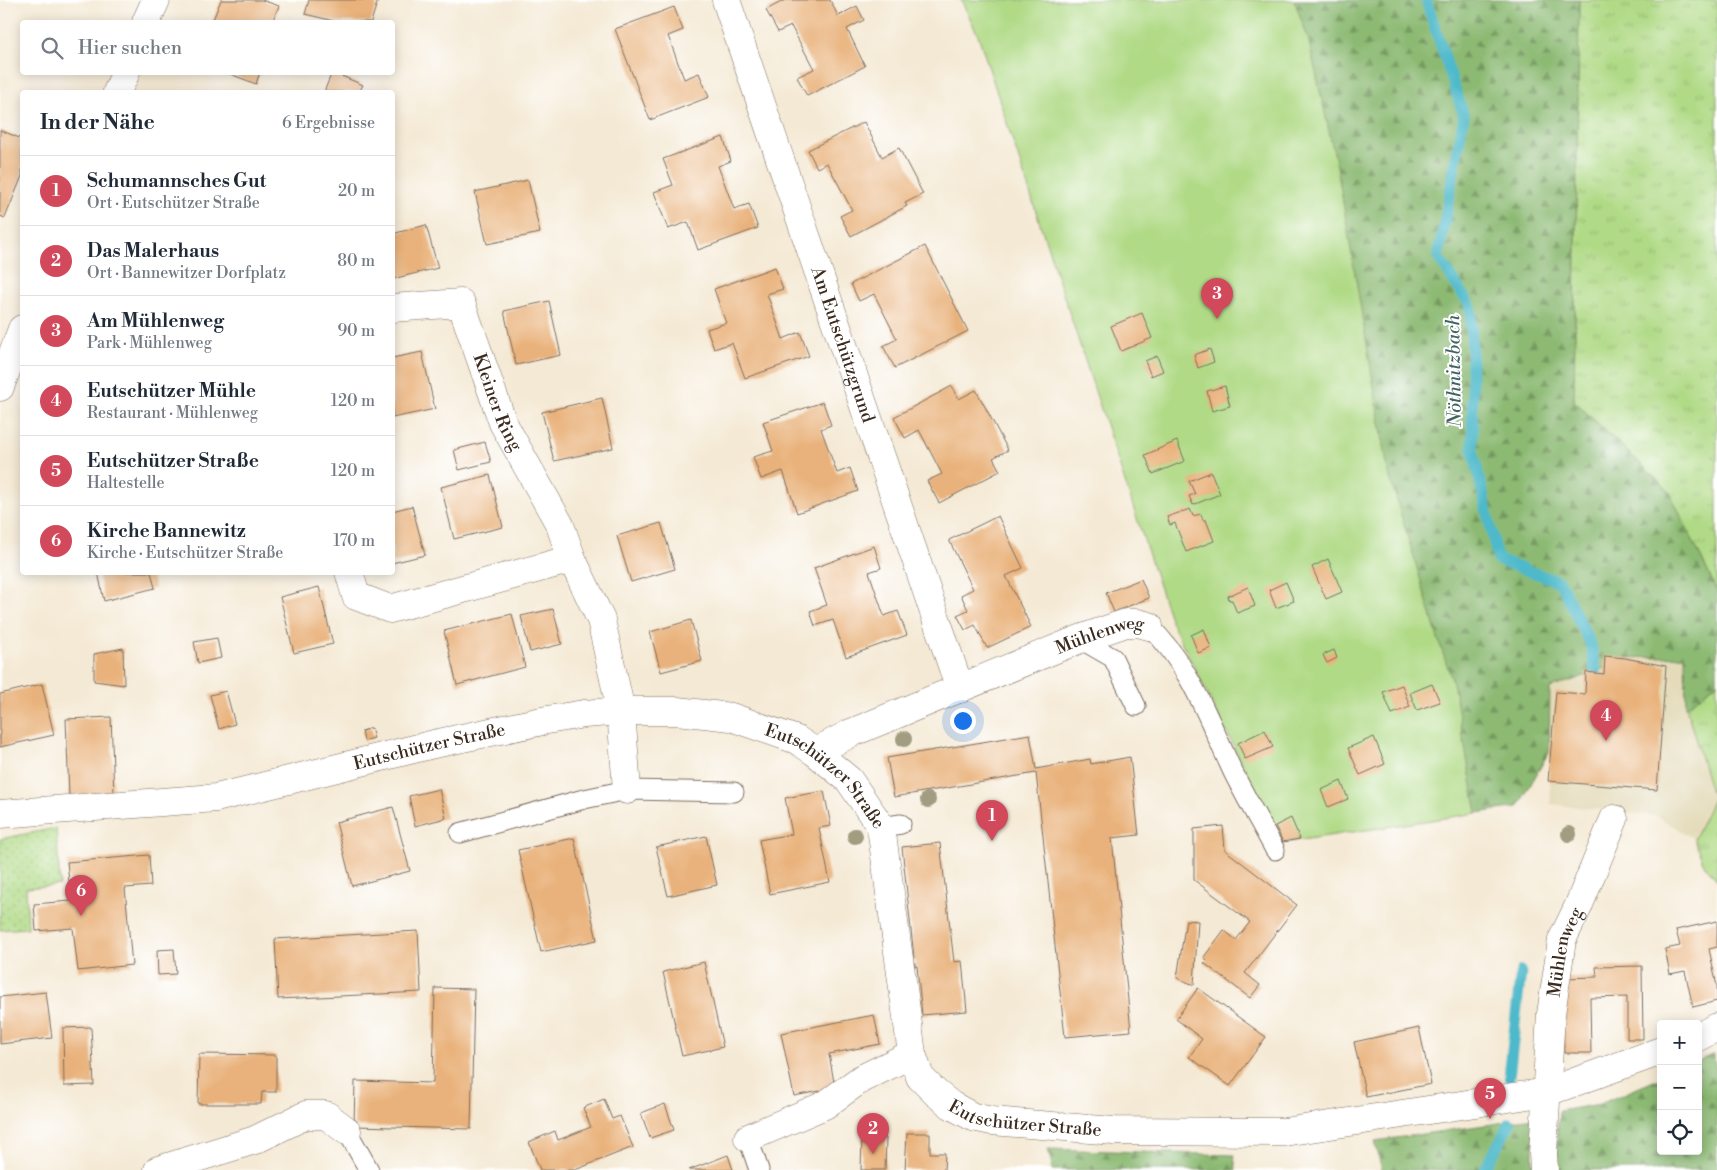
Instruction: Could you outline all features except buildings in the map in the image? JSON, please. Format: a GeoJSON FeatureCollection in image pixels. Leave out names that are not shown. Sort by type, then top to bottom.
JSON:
{"type":"FeatureCollection","features":[{"type":"Feature","properties":{"kind":"street"},"geometry":{"type":"LineString","coordinates":[[147,20],[156,0]]}},
{"type":"Feature","properties":{"kind":"street","name":"Am Eutschützgrund"},"geometry":{"type":"LineString","coordinates":[[726,0],[960,689]]}},
{"type":"Feature","properties":{"kind":"street"},"geometry":{"type":"LineString","coordinates":[[119,90],[125,75]]}},
{"type":"Feature","properties":{"kind":"street","name":"Kleiner Ring"},"geometry":{"type":"LineString","coordinates":[[395,308],[461,303],[503,423],[560,525],[572,559],[601,620],[621,712],[626,790]]}},
{"type":"Feature","properties":{"kind":"street"},"geometry":{"type":"LineString","coordinates":[[0,387],[20,334]]}},
{"type":"Feature","properties":{"kind":"street"},"geometry":{"type":"LineString","coordinates":[[351,575],[356,596],[390,608],[572,559]]}},
{"type":"Feature","properties":{"kind":"street","name":"Mühlenweg"},"geometry":{"type":"LineString","coordinates":[[815,752],[851,733],[1080,639],[1126,623],[1138,623],[1149,626]]}},
{"type":"Feature","properties":{"kind":"street","name":"Eutschützer Straße"},"geometry":{"type":"LineString","coordinates":[[0,814],[216,798],[434,744],[547,720],[621,712],[677,712],[731,717],[797,740],[815,752],[849,780],[891,826],[912,1054],[920,1077],[951,1105],[973,1117],[992,1121],[1114,1131],[1284,1132],[1547,1092],[1657,1052]]}},
{"type":"Feature","properties":{"kind":"street","name":"Mühlenweg"},"geometry":{"type":"LineString","coordinates":[[1547,1092],[1552,1014],[1562,940],[1578,907],[1614,819]]}},
{"type":"Feature","properties":{"kind":"street"},"geometry":{"type":"LineString","coordinates":[[1702,1035],[1717,1028]]}},
{"type":"Feature","properties":{"kind":"street"},"geometry":{"type":"LineString","coordinates":[[748,1138],[825,1105],[861,1079],[912,1054]]}},
{"type":"Feature","properties":{"kind":"street"},"geometry":{"type":"LineString","coordinates":[[1544,1170],[1542,1153],[1547,1092]]}},
{"type":"Feature","properties":{"kind":"street"},"geometry":{"type":"LineString","coordinates":[[158,1170],[255,1140],[306,1115],[326,1115],[347,1131]]}},
{"type":"Feature","properties":{"kind":"lane","name":"Mühlenweg"},"geometry":{"type":"LineString","coordinates":[[1149,626],[1164,640],[1189,676],[1234,774],[1274,850]]}},
{"type":"Feature","properties":{"kind":"lane"},"geometry":{"type":"LineString","coordinates":[[1080,639],[1113,658],[1136,706]]}},
{"type":"Feature","properties":{"kind":"lane"},"geometry":{"type":"LineString","coordinates":[[460,833],[584,799],[626,790],[734,792]]}},
{"type":"Feature","properties":{"kind":"lane"},"geometry":{"type":"LineString","coordinates":[[347,1131],[368,1170]]}},
{"type":"Feature","properties":{"kind":"lane"},"geometry":{"type":"LineString","coordinates":[[748,1138],[759,1170]]}},
{"type":"Feature","properties":{"kind":"shaded area"},"geometry":{"type":"Polygon","coordinates":[[[1685,656],[1686,707],[1713,800],[1694,839],[1657,816],[1551,804],[1549,752],[1550,688],[1596,672],[1625,658],[1685,656]]]}},
{"type":"Feature","properties":{"kind":"green space"},"geometry":{"type":"Polygon","coordinates":[[[961,0],[1294,0],[1308,38],[1337,167],[1388,471],[1453,683],[1477,813],[1282,843],[1170,619],[978,35],[961,0]]]}},
{"type":"Feature","properties":{"kind":"green space"},"geometry":{"type":"Polygon","coordinates":[[[1294,0],[1579,0],[1574,401],[1669,491],[1717,591],[1717,683],[1686,707],[1685,656],[1625,658],[1596,672],[1550,688],[1549,752],[1518,807],[1477,813],[1453,683],[1388,471],[1337,167],[1308,38],[1294,0]]]}},
{"type":"Feature","properties":{"kind":"green space"},"geometry":{"type":"Polygon","coordinates":[[[1579,0],[1717,0],[1717,591],[1669,491],[1574,401],[1579,0]]]}},
{"type":"Feature","properties":{"kind":"green space"},"geometry":{"type":"Polygon","coordinates":[[[1717,683],[1717,880],[1703,863],[1694,839],[1713,799],[1686,707],[1717,683]]]}},
{"type":"Feature","properties":{"kind":"green space"},"geometry":{"type":"Polygon","coordinates":[[[56,828],[60,885],[26,888],[28,928],[0,930],[0,839],[56,828]]]}},
{"type":"Feature","properties":{"kind":"green space"},"geometry":{"type":"Polygon","coordinates":[[[1714,1054],[1717,1087],[1717,1170],[1557,1170],[1556,1154],[1559,1111],[1600,1104],[1657,1080],[1657,1155],[1702,1155],[1702,1059],[1714,1054]]]}},
{"type":"Feature","properties":{"kind":"green space"},"geometry":{"type":"Polygon","coordinates":[[[1533,1118],[1533,1170],[1382,1170],[1375,1141],[1533,1118]]]}},
{"type":"Feature","properties":{"kind":"green space"},"geometry":{"type":"Polygon","coordinates":[[[1048,1149],[1234,1155],[1236,1170],[1053,1170],[1048,1149]]]}},
{"type":"Feature","properties":{"kind":"waterway","name":"Nöthnitzbach"},"geometry":{"type":"LineString","coordinates":[[1426,0],[1464,116],[1438,257],[1471,307],[1473,450],[1498,560],[1560,582],[1591,645],[1596,674]]}},
{"type":"Feature","properties":{"kind":"waterway","name":"Nöthnitzbach"},"geometry":{"type":"LineString","coordinates":[[1509,1077],[1521,971]]}},
{"type":"Feature","properties":{"kind":"waterway","name":"Nöthnitzbach"},"geometry":{"type":"LineString","coordinates":[[1484,1170],[1510,1123]]}},
{"type":"Feature","properties":{"kind":"place","name":"Am Mühlenweg"},"geometry":{"type":"Point","coordinates":[1217,319]}},
{"type":"Feature","properties":{"kind":"place","name":"Eutschützer Mühle"},"geometry":{"type":"Point","coordinates":[1606,741]}},
{"type":"Feature","properties":{"kind":"place","name":"Schumannsches Gut"},"geometry":{"type":"Point","coordinates":[992,841]}},
{"type":"Feature","properties":{"kind":"place","name":"Kirche Bannewitz"},"geometry":{"type":"Point","coordinates":[81,916]}},
{"type":"Feature","properties":{"kind":"place","name":"Eutschützer Straße"},"geometry":{"type":"Point","coordinates":[1490,1119]}},
{"type":"Feature","properties":{"kind":"place","name":"Das Malerhaus"},"geometry":{"type":"Point","coordinates":[873,1154]}}]}
